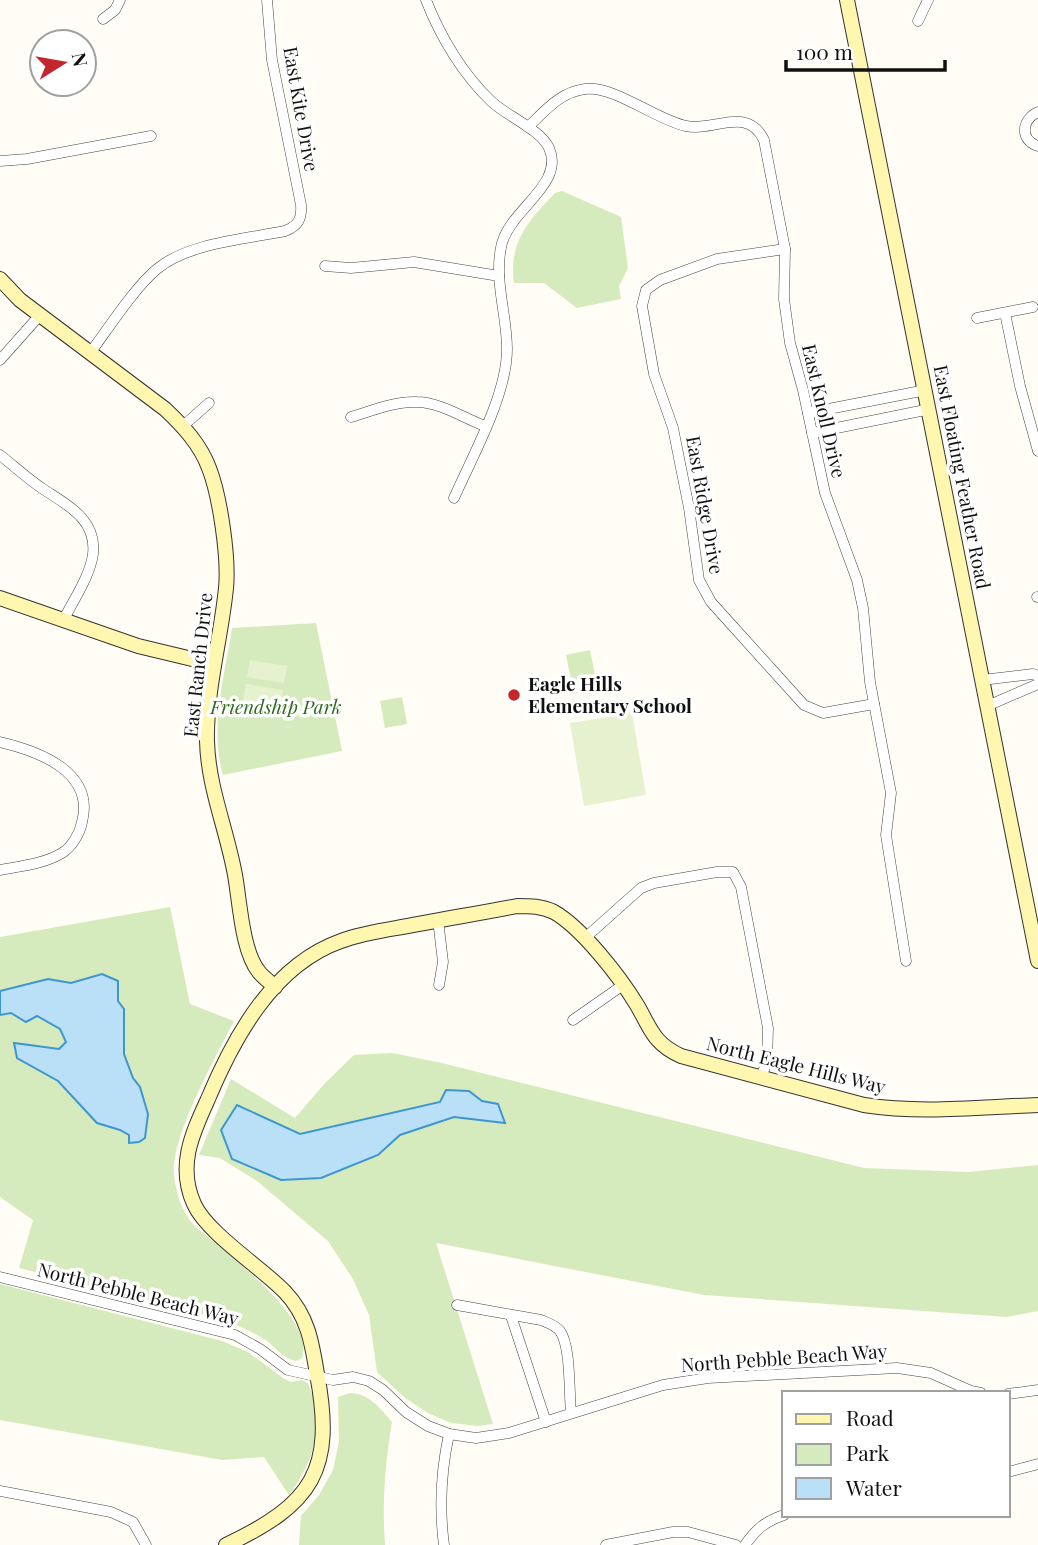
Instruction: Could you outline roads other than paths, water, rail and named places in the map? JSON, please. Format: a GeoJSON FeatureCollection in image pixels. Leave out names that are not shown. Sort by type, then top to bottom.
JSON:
{"type":"FeatureCollection","features":[{"type":"Feature","properties":{"kind":"street"},"geometry":{"type":"LineString","coordinates":[[103,19],[115,10],[120,0]]}},
{"type":"Feature","properties":{"kind":"street","name":"East Kite Drive"},"geometry":{"type":"LineString","coordinates":[[90,353],[150,275],[169,260],[216,244],[285,231],[298,223],[301,205],[272,60],[267,0]]}},
{"type":"Feature","properties":{"kind":"street"},"geometry":{"type":"LineString","coordinates":[[426,0],[464,71],[490,100],[541,137],[549,148],[553,166],[549,179],[513,220],[503,240],[499,276],[507,335],[506,366],[499,397],[454,498]]}},
{"type":"Feature","properties":{"kind":"street","name":"East Floating Feather Road"},"geometry":{"type":"LineString","coordinates":[[847,0],[1038,961]]}},
{"type":"Feature","properties":{"kind":"street"},"geometry":{"type":"LineString","coordinates":[[918,21],[928,0]]}},
{"type":"Feature","properties":{"kind":"street","name":"East Knoll Drive"},"geometry":{"type":"LineString","coordinates":[[528,127],[559,98],[588,88],[605,92],[683,126],[705,127],[738,121],[754,125],[764,140],[785,249],[786,323],[825,493],[853,570],[863,608],[870,682],[891,793],[886,835],[906,961]]}},
{"type":"Feature","properties":{"kind":"street"},"geometry":{"type":"LineString","coordinates":[[1038,111],[1027,120],[1024,127],[1026,137],[1033,145],[1038,146]]}},
{"type":"Feature","properties":{"kind":"street"},"geometry":{"type":"LineString","coordinates":[[0,161],[27,159],[151,136]]}},
{"type":"Feature","properties":{"kind":"street","name":"East Ridge Drive"},"geometry":{"type":"LineString","coordinates":[[785,249],[717,259],[660,280],[646,290],[642,306],[654,374],[673,428],[689,509],[699,580],[710,603],[804,705],[823,713],[874,704]]}},
{"type":"Feature","properties":{"kind":"street"},"geometry":{"type":"LineString","coordinates":[[325,266],[351,268],[414,262],[499,276]]}},
{"type":"Feature","properties":{"kind":"street","name":"East Ranch Drive"},"geometry":{"type":"LineString","coordinates":[[0,279],[40,315],[165,409],[183,426],[198,446],[209,468],[225,543],[226,588],[213,664],[207,742],[211,780],[233,867],[249,954],[260,973],[275,987]]}},
{"type":"Feature","properties":{"kind":"street"},"geometry":{"type":"LineString","coordinates":[[976,318],[1033,307]]}},
{"type":"Feature","properties":{"kind":"street"},"geometry":{"type":"LineString","coordinates":[[1004,313],[1038,451]]}},
{"type":"Feature","properties":{"kind":"street"},"geometry":{"type":"LineString","coordinates":[[0,359],[40,315]]}},
{"type":"Feature","properties":{"kind":"street"},"geometry":{"type":"LineString","coordinates":[[808,413],[926,390]]}},
{"type":"Feature","properties":{"kind":"street"},"geometry":{"type":"LineString","coordinates":[[351,417],[401,403],[418,402],[485,426]]}},
{"type":"Feature","properties":{"kind":"street"},"geometry":{"type":"LineString","coordinates":[[183,426],[209,403]]}},
{"type":"Feature","properties":{"kind":"street"},"geometry":{"type":"LineString","coordinates":[[812,433],[930,409]]}},
{"type":"Feature","properties":{"kind":"street"},"geometry":{"type":"LineString","coordinates":[[0,454],[41,488],[80,514],[87,524],[92,538],[93,554],[88,571],[64,619]]}},
{"type":"Feature","properties":{"kind":"street"},"geometry":{"type":"LineString","coordinates":[[0,598],[138,646],[213,664]]}},
{"type":"Feature","properties":{"kind":"street"},"geometry":{"type":"LineString","coordinates":[[982,680],[1032,674],[1038,676]]}},
{"type":"Feature","properties":{"kind":"street"},"geometry":{"type":"LineString","coordinates":[[987,706],[1038,684]]}},
{"type":"Feature","properties":{"kind":"street"},"geometry":{"type":"LineString","coordinates":[[0,742],[46,757],[65,768],[78,785],[84,803],[80,831],[66,851],[53,859],[0,870]]}},
{"type":"Feature","properties":{"kind":"street"},"geometry":{"type":"LineString","coordinates":[[585,938],[641,888],[654,883],[716,872],[733,872],[741,887],[768,1028],[767,1060],[761,1079]]}},
{"type":"Feature","properties":{"kind":"street","name":"North Eagle Hills Way"},"geometry":{"type":"LineString","coordinates":[[226,1545],[260,1529],[279,1516],[299,1497],[313,1478],[324,1443],[323,1406],[311,1339],[303,1315],[285,1292],[208,1224],[195,1207],[187,1185],[185,1164],[190,1140],[236,1038],[275,987],[315,953],[340,941],[439,920],[534,905],[552,911],[585,938],[623,985],[657,1040],[668,1050],[681,1056],[761,1079],[890,1109],[1038,1105]]}},
{"type":"Feature","properties":{"kind":"street"},"geometry":{"type":"LineString","coordinates":[[439,920],[443,945],[439,985]]}},
{"type":"Feature","properties":{"kind":"street"},"geometry":{"type":"LineString","coordinates":[[573,1020],[623,985]]}},
{"type":"Feature","properties":{"kind":"street","name":"North Pebble Beach Way"},"geometry":{"type":"LineString","coordinates":[[0,1278],[235,1335],[288,1370],[333,1380],[353,1377],[369,1381],[406,1412],[428,1426],[449,1434],[476,1438],[546,1422],[640,1391],[684,1381],[897,1368],[931,1373],[976,1391]]}},
{"type":"Feature","properties":{"kind":"street"},"geometry":{"type":"LineString","coordinates":[[457,1305],[541,1320],[553,1325],[561,1333],[566,1348],[571,1413]]}},
{"type":"Feature","properties":{"kind":"street"},"geometry":{"type":"LineString","coordinates":[[511,1316],[546,1422]]}},
{"type":"Feature","properties":{"kind":"street"},"geometry":{"type":"LineString","coordinates":[[1010,1394],[1038,1390]]}},
{"type":"Feature","properties":{"kind":"street"},"geometry":{"type":"LineString","coordinates":[[444,1545],[440,1511],[444,1456],[449,1434]]}},
{"type":"Feature","properties":{"kind":"street"},"geometry":{"type":"LineString","coordinates":[[1010,1472],[1038,1464]]}},
{"type":"Feature","properties":{"kind":"street"},"geometry":{"type":"LineString","coordinates":[[0,1491],[111,1512],[133,1522],[146,1545]]}},
{"type":"Feature","properties":{"kind":"street"},"geometry":{"type":"LineString","coordinates":[[746,1545],[754,1532],[767,1521],[782,1516]]}},
{"type":"Feature","properties":{"kind":"street"},"geometry":{"type":"LineString","coordinates":[[606,1545],[673,1532],[688,1532],[736,1545]]}},
{"type":"Feature","properties":{"kind":"water"},"geometry":{"type":"Polygon","coordinates":[[[102,974],[118,981],[118,1001],[124,1009],[124,1054],[133,1078],[140,1087],[148,1114],[145,1138],[139,1142],[129,1143],[129,1135],[97,1123],[58,1081],[17,1058],[14,1043],[59,1049],[66,1042],[60,1029],[37,1016],[26,1022],[11,1013],[0,1015],[0,991],[48,979],[71,983],[102,974]]]}},
{"type":"Feature","properties":{"kind":"water"},"geometry":{"type":"Polygon","coordinates":[[[446,1090],[469,1091],[482,1101],[498,1104],[505,1123],[454,1117],[400,1135],[378,1155],[321,1178],[281,1180],[232,1159],[221,1130],[237,1105],[300,1134],[440,1102],[446,1090]]]}},
{"type":"Feature","properties":{"kind":"place","name":"Eagle Hills Elementary School"},"geometry":{"type":"Point","coordinates":[514,695]}},
{"type":"Feature","properties":{"kind":"park label","name":"Friendship Park"},"geometry":{"type":"Point","coordinates":[276,707]}}]}
